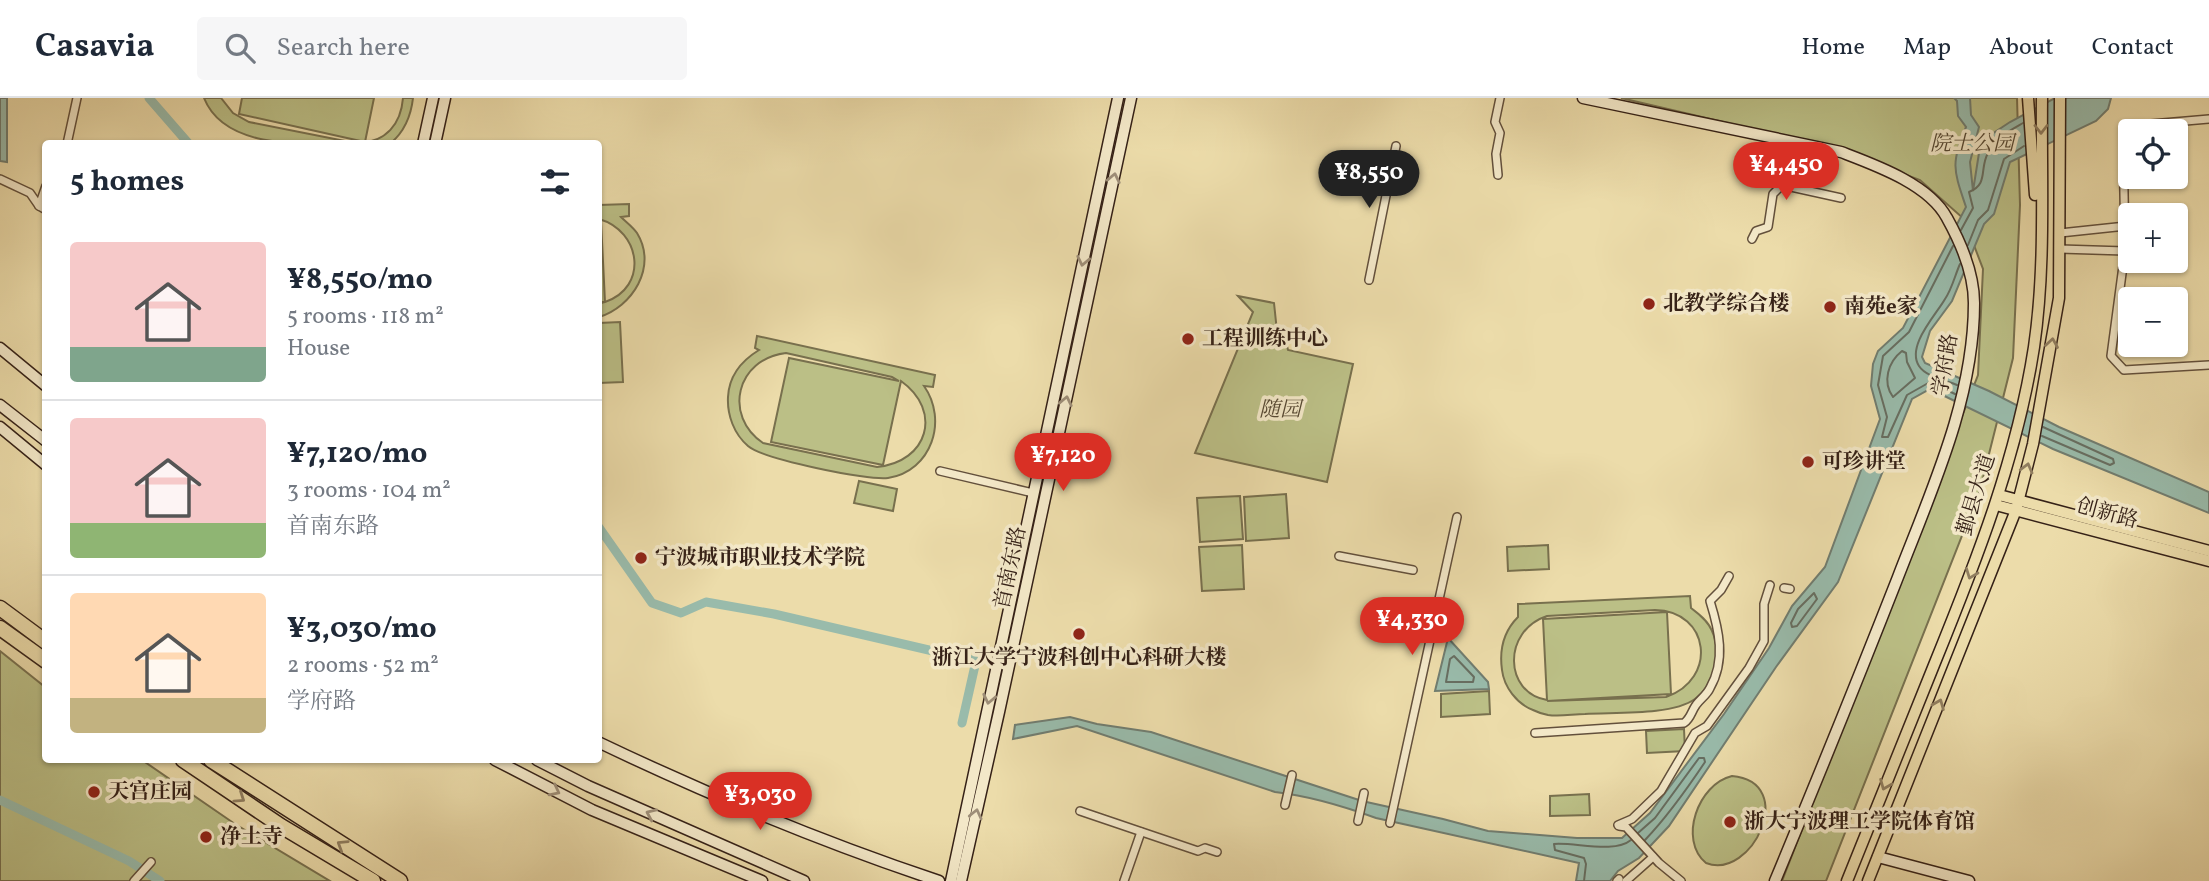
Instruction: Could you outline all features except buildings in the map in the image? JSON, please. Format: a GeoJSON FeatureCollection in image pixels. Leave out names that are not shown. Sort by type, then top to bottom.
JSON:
{"type":"FeatureCollection","features":[{"type":"Feature","properties":{"kind":"highway"},"geometry":{"type":"LineString","coordinates":[[0,607],[42,639]]}},
{"type":"Feature","properties":{"kind":"highway"},"geometry":{"type":"LineString","coordinates":[[0,628],[42,658]]}},
{"type":"Feature","properties":{"kind":"highway"},"geometry":{"type":"LineString","coordinates":[[187,763],[281,826],[373,881]]}},
{"type":"Feature","properties":{"kind":"highway"},"geometry":{"type":"LineString","coordinates":[[216,763],[400,881]]}},
{"type":"Feature","properties":{"kind":"main road"},"geometry":{"type":"LineString","coordinates":[[425,140],[433,98]]}},
{"type":"Feature","properties":{"kind":"main road"},"geometry":{"type":"LineString","coordinates":[[436,140],[445,98]]}},
{"type":"Feature","properties":{"kind":"main road","name":"首南东路"},"geometry":{"type":"LineString","coordinates":[[951,881],[1118,98]]}},
{"type":"Feature","properties":{"kind":"main road","name":"首南东路"},"geometry":{"type":"LineString","coordinates":[[961,881],[1131,98]]}},
{"type":"Feature","properties":{"kind":"main road","name":"学府路"},"geometry":{"type":"LineString","coordinates":[[1583,98],[1841,152],[1908,181],[1946,215],[1972,276],[1974,302],[1970,355],[1959,406],[1939,471],[1854,690],[1775,881]]}},
{"type":"Feature","properties":{"kind":"main road","name":"鄞县大道"},"geometry":{"type":"LineString","coordinates":[[1847,881],[1967,584],[1998,500],[2014,440],[2033,350],[2040,297],[2037,161],[2042,98]]}},
{"type":"Feature","properties":{"kind":"main road","name":"鄞县大道"},"geometry":{"type":"LineString","coordinates":[[1868,881],[2017,505],[2033,444],[2059,298],[2062,136],[2060,98]]}},
{"type":"Feature","properties":{"kind":"main road"},"geometry":{"type":"LineString","coordinates":[[2062,136],[2066,98]]}},
{"type":"Feature","properties":{"kind":"main road"},"geometry":{"type":"LineString","coordinates":[[2028,102],[2037,161]]}},
{"type":"Feature","properties":{"kind":"main road"},"geometry":{"type":"LineString","coordinates":[[0,348],[42,383]]}},
{"type":"Feature","properties":{"kind":"main road"},"geometry":{"type":"LineString","coordinates":[[0,405],[42,438]]}},
{"type":"Feature","properties":{"kind":"main road"},"geometry":{"type":"LineString","coordinates":[[0,427],[42,462]]}},
{"type":"Feature","properties":{"kind":"main road","name":"创新路"},"geometry":{"type":"LineString","coordinates":[[1998,500],[2209,551]]}},
{"type":"Feature","properties":{"kind":"main road","name":"创新路"},"geometry":{"type":"LineString","coordinates":[[2017,505],[2209,561]]}},
{"type":"Feature","properties":{"kind":"main road"},"geometry":{"type":"LineString","coordinates":[[602,745],[758,814],[856,853],[939,881]]}},
{"type":"Feature","properties":{"kind":"main road"},"geometry":{"type":"LineString","coordinates":[[501,763],[592,810],[762,881]]}},
{"type":"Feature","properties":{"kind":"main road"},"geometry":{"type":"LineString","coordinates":[[543,763],[803,881]]}},
{"type":"Feature","properties":{"kind":"main road"},"geometry":{"type":"LineString","coordinates":[[1878,857],[1969,881]]}},
{"type":"Feature","properties":{"kind":"street"},"geometry":{"type":"LineString","coordinates":[[68,140],[78,98]]}},
{"type":"Feature","properties":{"kind":"street"},"geometry":{"type":"LineString","coordinates":[[1498,175],[1496,154],[1500,133],[1495,122],[1500,98]]}},
{"type":"Feature","properties":{"kind":"street"},"geometry":{"type":"LineString","coordinates":[[2125,203],[2123,136],[2128,126],[2209,119]]}},
{"type":"Feature","properties":{"kind":"street"},"geometry":{"type":"LineString","coordinates":[[1799,188],[1807,145]]}},
{"type":"Feature","properties":{"kind":"street"},"geometry":{"type":"LineString","coordinates":[[1369,280],[1396,146]]}},
{"type":"Feature","properties":{"kind":"street"},"geometry":{"type":"LineString","coordinates":[[0,179],[30,193],[42,208]]}},
{"type":"Feature","properties":{"kind":"street"},"geometry":{"type":"LineString","coordinates":[[1752,239],[1756,232],[1768,227],[1773,194],[1782,185],[1841,198]]}},
{"type":"Feature","properties":{"kind":"street"},"geometry":{"type":"LineString","coordinates":[[2060,233],[2118,227]]}},
{"type":"Feature","properties":{"kind":"street"},"geometry":{"type":"LineString","coordinates":[[2060,249],[2118,251]]}},
{"type":"Feature","properties":{"kind":"street"},"geometry":{"type":"LineString","coordinates":[[2122,273],[2111,356],[2124,370],[2209,365]]}},
{"type":"Feature","properties":{"kind":"street"},"geometry":{"type":"LineString","coordinates":[[940,471],[1033,493]]}},
{"type":"Feature","properties":{"kind":"street"},"geometry":{"type":"LineString","coordinates":[[1390,824],[1457,517]]}},
{"type":"Feature","properties":{"kind":"street"},"geometry":{"type":"LineString","coordinates":[[1339,556],[1413,570]]}},
{"type":"Feature","properties":{"kind":"street"},"geometry":{"type":"LineString","coordinates":[[1535,733],[1684,723],[1689,720],[1695,706],[1709,691],[1720,663],[1718,629],[1710,601],[1721,590],[1729,576]]}},
{"type":"Feature","properties":{"kind":"street"},"geometry":{"type":"LineString","coordinates":[[1681,881],[1650,855],[1626,827],[1618,825],[1632,819],[1661,792],[1695,733],[1707,726],[1760,650],[1764,641],[1764,604],[1770,585]]}},
{"type":"Feature","properties":{"kind":"street"},"geometry":{"type":"LineString","coordinates":[[1286,802],[1292,775]]}},
{"type":"Feature","properties":{"kind":"street"},"geometry":{"type":"LineString","coordinates":[[1358,818],[1364,793]]}},
{"type":"Feature","properties":{"kind":"street"},"geometry":{"type":"LineString","coordinates":[[1080,811],[1198,851],[1205,849],[1217,852]]}},
{"type":"Feature","properties":{"kind":"street"},"geometry":{"type":"LineString","coordinates":[[1124,881],[1142,832]]}},
{"type":"Feature","properties":{"kind":"street"},"geometry":{"type":"LineString","coordinates":[[1621,880],[1650,855]]}},
{"type":"Feature","properties":{"kind":"street"},"geometry":{"type":"LineString","coordinates":[[134,881],[151,862]]}},
{"type":"Feature","properties":{"kind":"green space"},"geometry":{"type":"Polygon","coordinates":[[[204,98],[221,98],[233,113],[249,122],[340,140],[266,140],[230,128],[215,115],[204,98]]]}},
{"type":"Feature","properties":{"kind":"green space"},"geometry":{"type":"Polygon","coordinates":[[[242,98],[374,98],[365,140],[239,114],[242,98]]]}},
{"type":"Feature","properties":{"kind":"green space"},"geometry":{"type":"Polygon","coordinates":[[[403,98],[413,98],[409,117],[396,138],[374,140],[390,130],[402,107],[403,98]]]}},
{"type":"Feature","properties":{"kind":"green space","name":"院士公园"},"geometry":{"type":"Polygon","coordinates":[[[1621,98],[2017,98],[2020,205],[2013,358],[1980,490],[1826,881],[1782,881],[1978,375],[1983,269],[1964,219],[1920,180],[1838,149],[1621,98]]]}},
{"type":"Feature","properties":{"kind":"green space"},"geometry":{"type":"Polygon","coordinates":[[[629,204],[629,216],[621,217],[635,231],[643,246],[645,259],[643,272],[631,295],[611,312],[602,316],[602,241],[605,302],[619,295],[629,284],[634,272],[634,259],[624,235],[613,225],[602,220],[602,205],[629,204]]]}},
{"type":"Feature","properties":{"kind":"green space","name":"随园"},"geometry":{"type":"Polygon","coordinates":[[[1238,296],[1274,303],[1278,341],[1286,342],[1288,350],[1353,364],[1327,482],[1195,453],[1253,312],[1238,296]]]}},
{"type":"Feature","properties":{"kind":"green space"},"geometry":{"type":"Polygon","coordinates":[[[620,322],[623,382],[602,383],[602,323],[620,322]]]}},
{"type":"Feature","properties":{"kind":"green space"},"geometry":{"type":"Polygon","coordinates":[[[757,336],[935,375],[933,387],[924,386],[935,414],[935,428],[925,455],[903,473],[877,478],[794,463],[748,446],[732,424],[728,397],[734,376],[742,364],[759,350],[755,348],[757,336]],[[786,353],[769,357],[746,377],[741,390],[743,418],[750,432],[763,443],[877,467],[894,463],[908,456],[918,446],[924,433],[922,406],[914,393],[901,381],[883,465],[771,442],[789,358],[899,381],[892,377],[786,353]]]}},
{"type":"Feature","properties":{"kind":"green space"},"geometry":{"type":"Polygon","coordinates":[[[859,481],[897,489],[893,511],[854,503],[859,481]]]}},
{"type":"Feature","properties":{"kind":"green space"},"geometry":{"type":"Polygon","coordinates":[[[1286,494],[1289,538],[1246,541],[1244,497],[1286,494]]]}},
{"type":"Feature","properties":{"kind":"green space"},"geometry":{"type":"Polygon","coordinates":[[[1240,496],[1243,539],[1200,542],[1197,498],[1240,496]]]}},
{"type":"Feature","properties":{"kind":"green space"},"geometry":{"type":"Polygon","coordinates":[[[1242,545],[1244,589],[1202,591],[1199,547],[1242,545]]]}},
{"type":"Feature","properties":{"kind":"green space"},"geometry":{"type":"Polygon","coordinates":[[[1548,545],[1549,569],[1508,571],[1507,547],[1548,545]]]}},
{"type":"Feature","properties":{"kind":"green space"},"geometry":{"type":"Polygon","coordinates":[[[1690,596],[1691,608],[1708,624],[1715,639],[1716,658],[1711,677],[1702,693],[1695,699],[1672,708],[1562,716],[1538,712],[1522,704],[1512,694],[1505,683],[1502,670],[1503,641],[1518,617],[1518,604],[1690,596]],[[1655,610],[1547,616],[1532,624],[1522,634],[1516,647],[1516,674],[1523,686],[1533,695],[1547,700],[1543,619],[1666,612],[1655,610]],[[1667,612],[1671,694],[1547,701],[1666,697],[1683,688],[1694,676],[1700,662],[1701,647],[1696,633],[1687,621],[1667,612]]]}},
{"type":"Feature","properties":{"kind":"green space","name":"天宫庄园"},"geometry":{"type":"Polygon","coordinates":[[[0,651],[42,685],[42,763],[146,763],[235,824],[330,881],[0,881],[0,651]]]}},
{"type":"Feature","properties":{"kind":"green space"},"geometry":{"type":"Polygon","coordinates":[[[1489,691],[1490,714],[1441,717],[1441,694],[1489,691]]]}},
{"type":"Feature","properties":{"kind":"green space"},"geometry":{"type":"Polygon","coordinates":[[[1684,729],[1685,751],[1647,753],[1646,731],[1684,729]]]}},
{"type":"Feature","properties":{"kind":"green space","name":"浙大宁波理工学院体育馆"},"geometry":{"type":"Polygon","coordinates":[[[1732,776],[1752,782],[1763,795],[1765,811],[1761,828],[1752,845],[1739,858],[1723,865],[1706,863],[1693,841],[1696,814],[1701,801],[1710,790],[1720,781],[1732,776]]]}},
{"type":"Feature","properties":{"kind":"green space"},"geometry":{"type":"Polygon","coordinates":[[[1589,794],[1590,815],[1550,816],[1550,796],[1589,794]]]}},
{"type":"Feature","properties":{"kind":"water"},"geometry":{"type":"Polygon","coordinates":[[[0,98],[7,98],[7,162],[0,161],[0,98]]]}},
{"type":"Feature","properties":{"kind":"water"},"geometry":{"type":"Polygon","coordinates":[[[1954,98],[1970,98],[1971,115],[1979,127],[1970,162],[1973,191],[1979,153],[1992,134],[2055,98],[2111,98],[2108,109],[2096,121],[2010,162],[1994,214],[1984,224],[1952,301],[1930,331],[1922,357],[1925,363],[1989,391],[2059,427],[2209,492],[2209,513],[2053,449],[1930,389],[1912,399],[1838,582],[1776,667],[1669,826],[1639,858],[1618,871],[1610,881],[1576,881],[1579,863],[1376,818],[1326,802],[1275,792],[1077,726],[1013,739],[1015,725],[1070,717],[1151,732],[1362,801],[1488,831],[1577,838],[1622,838],[1650,813],[1724,714],[1769,648],[1792,606],[1825,567],[1880,419],[1871,386],[1873,364],[1878,351],[1903,328],[1966,207],[1955,167],[1966,127],[1958,116],[1957,101],[1954,98]]]}},
{"type":"Feature","properties":{"kind":"water"},"geometry":{"type":"Polygon","coordinates":[[[1448,638],[1488,682],[1489,689],[1435,691],[1448,638]]]}},
{"type":"Feature","properties":{"kind":"waterway"},"geometry":{"type":"LineString","coordinates":[[149,98],[186,140]]}},
{"type":"Feature","properties":{"kind":"waterway"},"geometry":{"type":"LineString","coordinates":[[602,532],[652,603],[681,613],[706,602],[774,614],[976,661],[962,723]]}},
{"type":"Feature","properties":{"kind":"waterway"},"geometry":{"type":"LineString","coordinates":[[0,800],[129,861],[160,881]]}},
{"type":"Feature","properties":{"kind":"place","name":"北教学综合楼"},"geometry":{"type":"Point","coordinates":[1649,304]}},
{"type":"Feature","properties":{"kind":"place","name":"南苑e家"},"geometry":{"type":"Point","coordinates":[1830,307]}},
{"type":"Feature","properties":{"kind":"place","name":"工程训练中心"},"geometry":{"type":"Point","coordinates":[1188,339]}},
{"type":"Feature","properties":{"kind":"place","name":"可珍讲堂"},"geometry":{"type":"Point","coordinates":[1808,462]}},
{"type":"Feature","properties":{"kind":"place","name":"宁波城市职业技术学院"},"geometry":{"type":"Point","coordinates":[641,558]}},
{"type":"Feature","properties":{"kind":"place","name":"浙江大学宁波科创中心科研大楼"},"geometry":{"type":"Point","coordinates":[1079,634]}},
{"type":"Feature","properties":{"kind":"place","name":"天宫庄园"},"geometry":{"type":"Point","coordinates":[94,792]}},
{"type":"Feature","properties":{"kind":"place","name":"浙大宁波理工学院体育馆"},"geometry":{"type":"Point","coordinates":[1730,822]}},
{"type":"Feature","properties":{"kind":"place","name":"净土寺"},"geometry":{"type":"Point","coordinates":[206,837]}}]}
